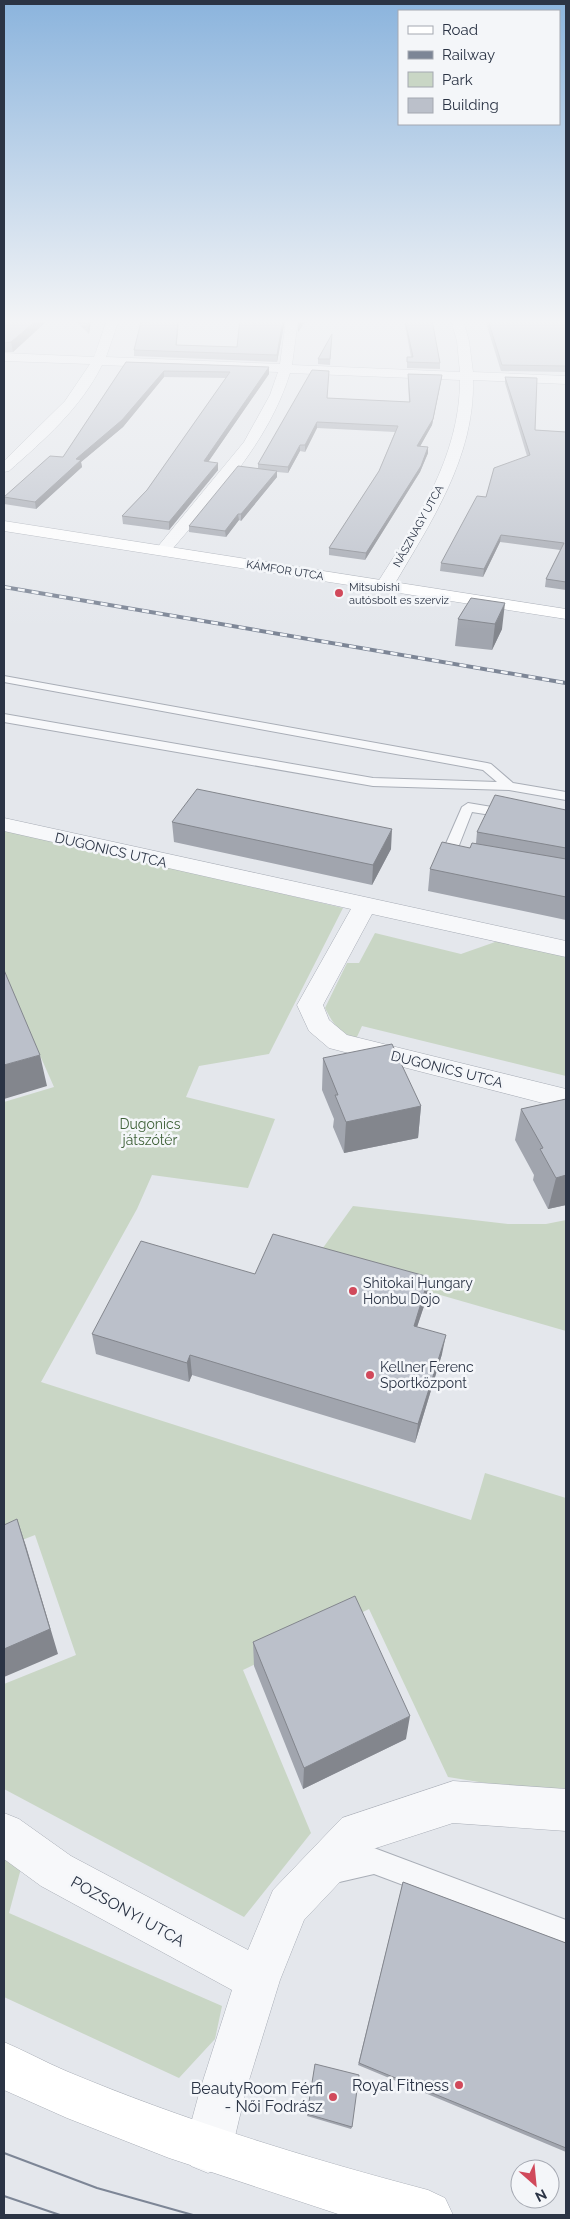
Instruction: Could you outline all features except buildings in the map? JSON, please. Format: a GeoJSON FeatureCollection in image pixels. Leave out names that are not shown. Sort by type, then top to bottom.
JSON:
{"type":"FeatureCollection","features":[{"type":"Feature","properties":{"kind":"street"},"geometry":{"type":"LineString","coordinates":[[4,468],[35,441],[51,424]]}},
{"type":"Feature","properties":{"kind":"street"},"geometry":{"type":"LineString","coordinates":[[163,550],[228,475],[262,424]]}},
{"type":"Feature","properties":{"kind":"street","name":"NÁSZNAGY UTCA"},"geometry":{"type":"LineString","coordinates":[[385,586],[442,485],[456,450],[462,424]]}},
{"type":"Feature","properties":{"kind":"street","name":"KÁMFOR UTCA"},"geometry":{"type":"LineString","coordinates":[[4,526],[566,614]]}},
{"type":"Feature","properties":{"kind":"street","name":"DUGONICS UTCA"},"geometry":{"type":"LineString","coordinates":[[4,825],[364,906],[566,949]]}},
{"type":"Feature","properties":{"kind":"street","name":"DUGONICS UTCA"},"geometry":{"type":"LineString","coordinates":[[364,906],[310,1005],[318,1025],[338,1042],[566,1099]]}},
{"type":"Feature","properties":{"kind":"street"},"geometry":{"type":"LineString","coordinates":[[208,2149],[223,2090],[258,1980],[288,1905],[357,1833],[453,1802],[566,1810]]}},
{"type":"Feature","properties":{"kind":"street","name":"POZSONYI UTCA"},"geometry":{"type":"LineString","coordinates":[[4,1834],[56,1871],[258,1980]]}},
{"type":"Feature","properties":{"kind":"street"},"geometry":{"type":"LineString","coordinates":[[4,2065],[63,2093],[208,2149],[342,2192],[428,2215]]}},
{"type":"Feature","properties":{"kind":"lane"},"geometry":{"type":"LineString","coordinates":[[4,679],[488,767],[509,786]]}},
{"type":"Feature","properties":{"kind":"lane"},"geometry":{"type":"LineString","coordinates":[[4,718],[373,782],[509,786],[566,796]]}},
{"type":"Feature","properties":{"kind":"lane"},"geometry":{"type":"LineString","coordinates":[[468,859],[448,855],[468,807],[521,816]]}},
{"type":"Feature","properties":{"kind":"lane"},"geometry":{"type":"LineString","coordinates":[[319,1873],[374,1861],[566,1932]]}},
{"type":"Feature","properties":{"kind":"green space","name":"Dugonics játszótér"},"geometry":{"type":"Polygon","coordinates":[[[4,828],[343,908],[269,1054],[199,1066],[186,1097],[275,1119],[248,1188],[152,1175],[137,1209],[41,1382],[471,1520],[485,1473],[566,1498],[566,1796],[448,1777],[369,1609],[243,1670],[311,1833],[244,1917],[4,1789],[4,1684],[76,1655],[35,1535],[4,1547],[4,1102],[54,1087],[4,974],[4,828]]]}},
{"type":"Feature","properties":{"kind":"green space"},"geometry":{"type":"Polygon","coordinates":[[[375,933],[461,954],[512,936],[566,949],[566,1076],[362,1026],[356,1039],[341,1030],[334,1023],[325,1008],[347,963],[359,963],[375,933]]]}},
{"type":"Feature","properties":{"kind":"green space"},"geometry":{"type":"Polygon","coordinates":[[[353,1206],[508,1224],[546,1224],[566,1220],[566,1331],[315,1259],[353,1206]]]}},
{"type":"Feature","properties":{"kind":"green space"},"geometry":{"type":"Polygon","coordinates":[[[6,1854],[23,1861],[9,1913],[222,2006],[215,2039],[179,2078],[4,1997],[4,1857],[6,1854]]]}},
{"type":"Feature","properties":{"kind":"tram line"},"geometry":{"type":"LineString","coordinates":[[4,2153],[97,2188],[193,2215]]}},
{"type":"Feature","properties":{"kind":"tram line"},"geometry":{"type":"LineString","coordinates":[[4,2196],[60,2215]]}},
{"type":"Feature","properties":{"kind":"railway"},"geometry":{"type":"LineString","coordinates":[[4,587],[566,683]]}},
{"type":"Feature","properties":{"kind":"place","name":"Mitsubishi autósbolt es szerviz"},"geometry":{"type":"Point","coordinates":[339,593]}},
{"type":"Feature","properties":{"kind":"place","name":"Shitokai Hungary Honbu Dojo"},"geometry":{"type":"Point","coordinates":[353,1291]}},
{"type":"Feature","properties":{"kind":"place","name":"Kellner Ferenc Sportközpont"},"geometry":{"type":"Point","coordinates":[370,1375]}},
{"type":"Feature","properties":{"kind":"place","name":"Royal Fitness"},"geometry":{"type":"Point","coordinates":[459,2085]}},
{"type":"Feature","properties":{"kind":"place","name":"BeautyRoom Férfi - Női Fodrász"},"geometry":{"type":"Point","coordinates":[333,2097]}}]}
